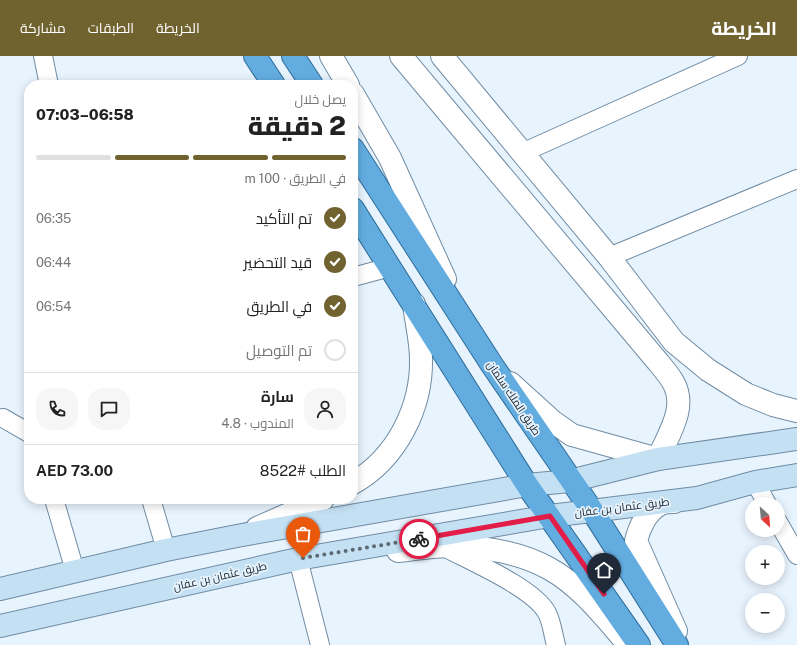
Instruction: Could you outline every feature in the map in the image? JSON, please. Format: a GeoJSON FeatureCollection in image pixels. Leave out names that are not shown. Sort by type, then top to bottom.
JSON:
{"type":"FeatureCollection","features":[{"type":"Feature","properties":{"kind":"highway"},"geometry":{"type":"LineString","coordinates":[[255,56],[271,80]]}},
{"type":"Feature","properties":{"kind":"highway"},"geometry":{"type":"LineString","coordinates":[[293,56],[309,80]]}},
{"type":"Feature","properties":{"kind":"highway","name":"طريق الملك سلمان"},"geometry":{"type":"LineString","coordinates":[[358,157],[492,365],[570,481],[593,512],[677,645]]}},
{"type":"Feature","properties":{"kind":"highway"},"geometry":{"type":"LineString","coordinates":[[358,217],[527,485],[639,645]]}},
{"type":"Feature","properties":{"kind":"main road"},"geometry":{"type":"LineString","coordinates":[[0,589],[166,550],[242,535],[527,485],[570,481],[658,459],[797,439]]}},
{"type":"Feature","properties":{"kind":"main road","name":"طريق عثمان بن عفان"},"geometry":{"type":"LineString","coordinates":[[0,626],[300,559],[550,516],[593,512],[698,498],[755,482],[797,475]]}},
{"type":"Feature","properties":{"kind":"street"},"geometry":{"type":"LineString","coordinates":[[43,56],[48,80]]}},
{"type":"Feature","properties":{"kind":"street"},"geometry":{"type":"LineString","coordinates":[[331,56],[345,80]]}},
{"type":"Feature","properties":{"kind":"street"},"geometry":{"type":"LineString","coordinates":[[401,56],[674,382],[679,399],[677,415],[658,459],[572,435],[552,421],[492,365]]}},
{"type":"Feature","properties":{"kind":"street"},"geometry":{"type":"LineString","coordinates":[[524,152],[738,56]]}},
{"type":"Feature","properties":{"kind":"street"},"geometry":{"type":"LineString","coordinates":[[447,58],[609,257],[674,342],[708,370],[746,394],[773,405],[797,411]]}},
{"type":"Feature","properties":{"kind":"street"},"geometry":{"type":"LineString","coordinates":[[358,103],[390,158],[463,320]]}},
{"type":"Feature","properties":{"kind":"street"},"geometry":{"type":"LineString","coordinates":[[609,257],[797,179]]}},
{"type":"Feature","properties":{"kind":"street"},"geometry":{"type":"LineString","coordinates":[[358,276],[390,267]]}},
{"type":"Feature","properties":{"kind":"street"},"geometry":{"type":"LineString","coordinates":[[358,479],[378,464],[392,448],[411,417],[417,392],[421,359],[414,304]]}},
{"type":"Feature","properties":{"kind":"street"},"geometry":{"type":"LineString","coordinates":[[1,413],[24,429]]}},
{"type":"Feature","properties":{"kind":"street"},"geometry":{"type":"LineString","coordinates":[[755,482],[764,497]]}},
{"type":"Feature","properties":{"kind":"street"},"geometry":{"type":"LineString","coordinates":[[682,645],[636,541],[639,528],[660,504],[698,498]]}},
{"type":"Feature","properties":{"kind":"street"},"geometry":{"type":"LineString","coordinates":[[55,504],[75,571]]}},
{"type":"Feature","properties":{"kind":"street"},"geometry":{"type":"LineString","coordinates":[[152,504],[166,550]]}},
{"type":"Feature","properties":{"kind":"street"},"geometry":{"type":"LineString","coordinates":[[242,535],[312,504]]}},
{"type":"Feature","properties":{"kind":"street"},"geometry":{"type":"LineString","coordinates":[[785,534],[797,555]]}},
{"type":"Feature","properties":{"kind":"street"},"geometry":{"type":"LineString","coordinates":[[444,547],[524,589],[539,602],[547,613],[556,645]]}},
{"type":"Feature","properties":{"kind":"street"},"geometry":{"type":"LineString","coordinates":[[320,645],[300,559],[444,547],[489,550],[523,557],[551,569],[590,601],[629,645]]}},
{"type":"Feature","properties":{"kind":"way so far"},"geometry":{"type":"LineString","coordinates":[[303,558],[419,539]]}},
{"type":"Feature","properties":{"kind":"route"},"geometry":{"type":"LineString","coordinates":[[419,539],[550,516],[604,594]]}}]}
